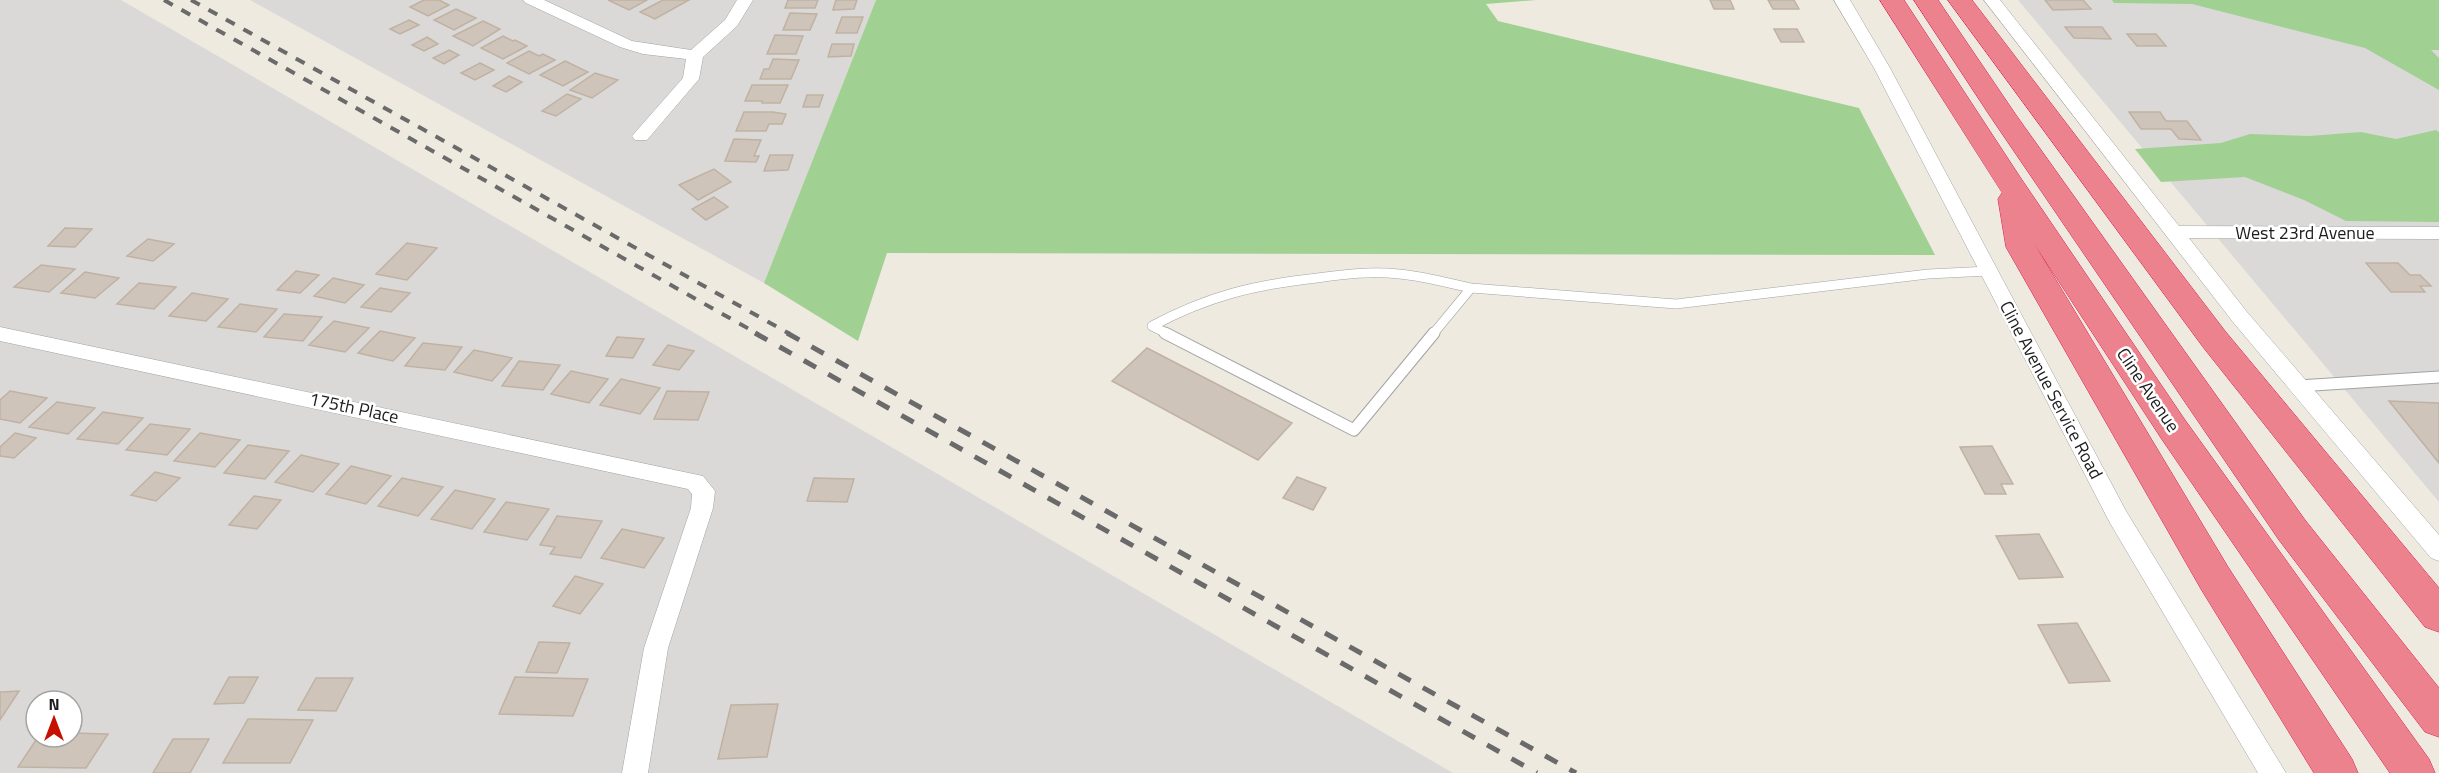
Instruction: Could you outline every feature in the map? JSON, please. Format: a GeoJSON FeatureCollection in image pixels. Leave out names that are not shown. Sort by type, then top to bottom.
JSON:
{"type":"FeatureCollection","features":[{"type":"Feature","properties":{"kind":"highway","name":"Cline Avenue"},"geometry":{"type":"LineString","coordinates":[[1892,0],[2009,182],[2173,429],[2414,773]]}},
{"type":"Feature","properties":{"kind":"highway","name":"Cline Avenue"},"geometry":{"type":"LineString","coordinates":[[1926,0],[2005,119],[2292,530],[2439,719]]}},
{"type":"Feature","properties":{"kind":"highway"},"geometry":{"type":"LineString","coordinates":[[1960,0],[2214,339],[2439,616]]}},
{"type":"Feature","properties":{"kind":"highway"},"geometry":{"type":"LineString","coordinates":[[2009,182],[2021,247],[2170,504],[2288,699],[2337,773]]}},
{"type":"Feature","properties":{"kind":"street"},"geometry":{"type":"LineString","coordinates":[[531,0],[626,44],[643,49],[695,55]]}},
{"type":"Feature","properties":{"kind":"street"},"geometry":{"type":"LineString","coordinates":[[641,136],[691,79],[695,55],[731,23],[745,0]]}},
{"type":"Feature","properties":{"kind":"street","name":"Cline Avenue Service Road"},"geometry":{"type":"LineString","coordinates":[[1842,0],[1882,68],[2118,517],[2273,773]]}},
{"type":"Feature","properties":{"kind":"street"},"geometry":{"type":"LineString","coordinates":[[1992,0],[2172,232],[2297,386],[2435,541]]}},
{"type":"Feature","properties":{"kind":"street","name":"West 23rd Avenue"},"geometry":{"type":"LineString","coordinates":[[2172,232],[2439,233]]}},
{"type":"Feature","properties":{"kind":"street","name":"175th Place"},"geometry":{"type":"LineString","coordinates":[[0,334],[695,482],[704,491],[702,508],[656,648],[635,773]]}},
{"type":"Feature","properties":{"kind":"lane"},"geometry":{"type":"LineString","coordinates":[[1471,288],[1353,430],[1152,326],[1182,310],[1216,297],[1264,284],[1298,278],[1383,272],[1426,277],[1471,288],[1676,304],[1928,274],[1989,271]]}},
{"type":"Feature","properties":{"kind":"lane"},"geometry":{"type":"LineString","coordinates":[[2297,386],[2439,377]]}},
{"type":"Feature","properties":{"kind":"shaded area"},"geometry":{"type":"Polygon","coordinates":[[[0,0],[121,0],[1453,773],[0,773],[0,0]]]}},
{"type":"Feature","properties":{"kind":"shaded area"},"geometry":{"type":"Polygon","coordinates":[[[250,0],[876,0],[764,283],[250,0]]]}},
{"type":"Feature","properties":{"kind":"shaded area"},"geometry":{"type":"Polygon","coordinates":[[[2018,0],[2439,0],[2439,502],[2018,0]]]}},
{"type":"Feature","properties":{"kind":"green space"},"geometry":{"type":"Polygon","coordinates":[[[876,0],[1536,0],[1486,4],[1498,21],[1859,108],[1935,255],[887,253],[858,341],[764,283],[876,0]]]}},
{"type":"Feature","properties":{"kind":"green space"},"geometry":{"type":"Polygon","coordinates":[[[2112,0],[2439,0],[2439,50],[2431,50],[2439,58],[2439,90],[2365,48],[2192,4],[2114,3],[2112,0]]]}},
{"type":"Feature","properties":{"kind":"green space"},"geometry":{"type":"Polygon","coordinates":[[[2436,130],[2439,132],[2439,222],[2346,221],[2304,200],[2245,177],[2161,182],[2135,149],[2221,143],[2250,134],[2309,136],[2361,132],[2396,139],[2436,130]]]}},
{"type":"Feature","properties":{"kind":"building"},"geometry":{"type":"Polygon","coordinates":[[[424,0],[439,0],[449,5],[428,16],[410,7],[424,0]]]}},
{"type":"Feature","properties":{"kind":"building"},"geometry":{"type":"Polygon","coordinates":[[[608,0],[647,0],[629,10],[608,0]]]}},
{"type":"Feature","properties":{"kind":"building"},"geometry":{"type":"Polygon","coordinates":[[[663,0],[689,0],[655,19],[640,12],[663,0]]]}},
{"type":"Feature","properties":{"kind":"building"},"geometry":{"type":"Polygon","coordinates":[[[788,0],[818,0],[815,8],[785,8],[788,0]]]}},
{"type":"Feature","properties":{"kind":"building"},"geometry":{"type":"Polygon","coordinates":[[[836,0],[857,0],[854,9],[833,10],[836,0]]]}},
{"type":"Feature","properties":{"kind":"building"},"geometry":{"type":"Polygon","coordinates":[[[1710,0],[1730,0],[1734,9],[1714,9],[1710,0]]]}},
{"type":"Feature","properties":{"kind":"building"},"geometry":{"type":"Polygon","coordinates":[[[1768,0],[1794,0],[1799,9],[1773,9],[1768,0]]]}},
{"type":"Feature","properties":{"kind":"building"},"geometry":{"type":"Polygon","coordinates":[[[2045,0],[2083,0],[2091,9],[2053,10],[2045,0]]]}},
{"type":"Feature","properties":{"kind":"building"},"geometry":{"type":"Polygon","coordinates":[[[456,9],[476,18],[454,30],[434,20],[456,9]]]}},
{"type":"Feature","properties":{"kind":"building"},"geometry":{"type":"Polygon","coordinates":[[[790,13],[817,14],[810,30],[783,30],[790,13]]]}},
{"type":"Feature","properties":{"kind":"building"},"geometry":{"type":"Polygon","coordinates":[[[842,17],[863,17],[857,33],[836,33],[842,17]]]}},
{"type":"Feature","properties":{"kind":"building"},"geometry":{"type":"Polygon","coordinates":[[[409,20],[419,25],[400,34],[390,29],[409,20]]]}},
{"type":"Feature","properties":{"kind":"building"},"geometry":{"type":"Polygon","coordinates":[[[483,21],[500,29],[473,46],[453,36],[483,21]]]}},
{"type":"Feature","properties":{"kind":"building"},"geometry":{"type":"Polygon","coordinates":[[[2065,27],[2102,27],[2111,39],[2074,38],[2065,27]]]}},
{"type":"Feature","properties":{"kind":"building"},"geometry":{"type":"Polygon","coordinates":[[[1774,29],[1797,29],[1804,42],[1781,42],[1774,29]]]}},
{"type":"Feature","properties":{"kind":"building"},"geometry":{"type":"Polygon","coordinates":[[[2127,34],[2156,34],[2166,46],[2137,46],[2127,34]]]}},
{"type":"Feature","properties":{"kind":"building"},"geometry":{"type":"Polygon","coordinates":[[[775,35],[803,36],[796,54],[767,54],[775,35]]]}},
{"type":"Feature","properties":{"kind":"building"},"geometry":{"type":"Polygon","coordinates":[[[503,36],[527,46],[503,59],[481,48],[503,36]]]}},
{"type":"Feature","properties":{"kind":"building"},"geometry":{"type":"Polygon","coordinates":[[[427,37],[438,44],[424,51],[412,45],[427,37]]]}},
{"type":"Feature","properties":{"kind":"building"},"geometry":{"type":"Polygon","coordinates":[[[832,44],[854,44],[851,56],[828,57],[832,44]]]}},
{"type":"Feature","properties":{"kind":"building"},"geometry":{"type":"Polygon","coordinates":[[[449,50],[459,55],[444,64],[433,58],[449,50]]]}},
{"type":"Feature","properties":{"kind":"building"},"geometry":{"type":"Polygon","coordinates":[[[529,51],[555,60],[529,74],[507,63],[529,51]]]}},
{"type":"Feature","properties":{"kind":"building"},"geometry":{"type":"Polygon","coordinates":[[[773,59],[799,60],[791,79],[760,79],[764,69],[769,69],[773,59]]]}},
{"type":"Feature","properties":{"kind":"building"},"geometry":{"type":"Polygon","coordinates":[[[565,61],[588,72],[563,86],[540,75],[565,61]]]}},
{"type":"Feature","properties":{"kind":"building"},"geometry":{"type":"Polygon","coordinates":[[[480,63],[494,70],[475,80],[461,73],[480,63]]]}},
{"type":"Feature","properties":{"kind":"building"},"geometry":{"type":"Polygon","coordinates":[[[595,73],[618,80],[592,98],[570,90],[595,73]]]}},
{"type":"Feature","properties":{"kind":"building"},"geometry":{"type":"Polygon","coordinates":[[[509,76],[522,82],[506,92],[493,86],[509,76]]]}},
{"type":"Feature","properties":{"kind":"building"},"geometry":{"type":"Polygon","coordinates":[[[752,85],[788,85],[780,103],[762,103],[762,101],[745,101],[752,85]]]}},
{"type":"Feature","properties":{"kind":"building"},"geometry":{"type":"Polygon","coordinates":[[[567,94],[581,99],[556,116],[542,111],[567,94]]]}},
{"type":"Feature","properties":{"kind":"building"},"geometry":{"type":"Polygon","coordinates":[[[807,95],[823,95],[819,107],[803,107],[807,95]]]}},
{"type":"Feature","properties":{"kind":"building"},"geometry":{"type":"Polygon","coordinates":[[[744,112],[786,114],[782,124],[769,124],[766,131],[736,131],[744,112]]]}},
{"type":"Feature","properties":{"kind":"building"},"geometry":{"type":"Polygon","coordinates":[[[2129,112],[2160,112],[2166,121],[2187,121],[2201,140],[2179,139],[2171,129],[2141,129],[2129,112]]]}},
{"type":"Feature","properties":{"kind":"building"},"geometry":{"type":"Polygon","coordinates":[[[734,139],[761,140],[754,156],[759,156],[756,162],[725,161],[734,139]]]}},
{"type":"Feature","properties":{"kind":"building"},"geometry":{"type":"Polygon","coordinates":[[[770,155],[793,155],[788,170],[764,171],[770,155]]]}},
{"type":"Feature","properties":{"kind":"building"},"geometry":{"type":"Polygon","coordinates":[[[714,169],[731,182],[698,200],[679,185],[714,169]]]}},
{"type":"Feature","properties":{"kind":"building"},"geometry":{"type":"Polygon","coordinates":[[[714,197],[728,207],[706,220],[692,209],[714,197]]]}},
{"type":"Feature","properties":{"kind":"building"},"geometry":{"type":"Polygon","coordinates":[[[65,228],[92,229],[75,247],[48,246],[65,228]]]}},
{"type":"Feature","properties":{"kind":"building"},"geometry":{"type":"Polygon","coordinates":[[[148,239],[174,244],[153,261],[127,256],[148,239]]]}},
{"type":"Feature","properties":{"kind":"building"},"geometry":{"type":"Polygon","coordinates":[[[407,243],[437,248],[407,280],[376,274],[407,243]]]}},
{"type":"Feature","properties":{"kind":"building"},"geometry":{"type":"Polygon","coordinates":[[[2366,263],[2398,263],[2410,275],[2420,275],[2431,286],[2420,286],[2425,292],[2391,292],[2366,263]]]}},
{"type":"Feature","properties":{"kind":"building"},"geometry":{"type":"Polygon","coordinates":[[[41,265],[75,269],[49,292],[14,287],[41,265]]]}},
{"type":"Feature","properties":{"kind":"building"},"geometry":{"type":"Polygon","coordinates":[[[296,271],[319,275],[300,293],[277,290],[296,271]]]}},
{"type":"Feature","properties":{"kind":"building"},"geometry":{"type":"Polygon","coordinates":[[[85,272],[119,278],[95,298],[61,293],[85,272]]]}},
{"type":"Feature","properties":{"kind":"building"},"geometry":{"type":"Polygon","coordinates":[[[333,278],[364,285],[345,303],[314,296],[333,278]]]}},
{"type":"Feature","properties":{"kind":"building"},"geometry":{"type":"Polygon","coordinates":[[[139,283],[176,287],[154,309],[117,304],[139,283]]]}},
{"type":"Feature","properties":{"kind":"building"},"geometry":{"type":"Polygon","coordinates":[[[380,288],[410,293],[391,312],[361,307],[380,288]]]}},
{"type":"Feature","properties":{"kind":"building"},"geometry":{"type":"Polygon","coordinates":[[[192,293],[228,299],[206,321],[169,316],[192,293]]]}},
{"type":"Feature","properties":{"kind":"building"},"geometry":{"type":"Polygon","coordinates":[[[240,304],[277,309],[256,332],[218,327],[240,304]]]}},
{"type":"Feature","properties":{"kind":"building"},"geometry":{"type":"Polygon","coordinates":[[[284,314],[322,317],[303,341],[264,337],[284,314]]]}},
{"type":"Feature","properties":{"kind":"building"},"geometry":{"type":"Polygon","coordinates":[[[334,321],[369,328],[345,352],[309,345],[334,321]]]}},
{"type":"Feature","properties":{"kind":"building"},"geometry":{"type":"Polygon","coordinates":[[[380,331],[415,338],[393,361],[358,353],[380,331]]]}},
{"type":"Feature","properties":{"kind":"building"},"geometry":{"type":"Polygon","coordinates":[[[617,337],[644,339],[633,358],[606,356],[617,337]]]}},
{"type":"Feature","properties":{"kind":"building"},"geometry":{"type":"Polygon","coordinates":[[[423,343],[462,347],[445,370],[405,366],[423,343]]]}},
{"type":"Feature","properties":{"kind":"building"},"geometry":{"type":"Polygon","coordinates":[[[668,345],[694,351],[679,370],[653,365],[668,345]]]}},
{"type":"Feature","properties":{"kind":"building"},"geometry":{"type":"Polygon","coordinates":[[[1147,348],[1292,423],[1258,460],[1112,381],[1147,348]]]}},
{"type":"Feature","properties":{"kind":"building"},"geometry":{"type":"Polygon","coordinates":[[[474,350],[512,358],[492,381],[454,372],[474,350]]]}},
{"type":"Feature","properties":{"kind":"building"},"geometry":{"type":"Polygon","coordinates":[[[519,361],[560,365],[543,390],[502,386],[519,361]]]}},
{"type":"Feature","properties":{"kind":"building"},"geometry":{"type":"Polygon","coordinates":[[[571,371],[608,379],[589,403],[551,394],[571,371]]]}},
{"type":"Feature","properties":{"kind":"building"},"geometry":{"type":"Polygon","coordinates":[[[621,379],[660,388],[640,414],[600,405],[621,379]]]}},
{"type":"Feature","properties":{"kind":"building"},"geometry":{"type":"Polygon","coordinates":[[[10,391],[47,398],[20,423],[0,419],[0,400],[10,391]]]}},
{"type":"Feature","properties":{"kind":"building"},"geometry":{"type":"Polygon","coordinates":[[[667,391],[709,392],[698,420],[654,419],[667,391]]]}},
{"type":"Feature","properties":{"kind":"building"},"geometry":{"type":"Polygon","coordinates":[[[2389,401],[2439,403],[2439,463],[2389,401]]]}},
{"type":"Feature","properties":{"kind":"building"},"geometry":{"type":"Polygon","coordinates":[[[57,402],[95,408],[68,434],[29,427],[57,402]]]}},
{"type":"Feature","properties":{"kind":"building"},"geometry":{"type":"Polygon","coordinates":[[[103,412],[143,418],[118,444],[77,439],[103,412]]]}},
{"type":"Feature","properties":{"kind":"building"},"geometry":{"type":"Polygon","coordinates":[[[150,424],[190,429],[167,455],[126,450],[150,424]]]}},
{"type":"Feature","properties":{"kind":"building"},"geometry":{"type":"Polygon","coordinates":[[[15,433],[36,438],[14,458],[0,456],[0,447],[15,433]]]}},
{"type":"Feature","properties":{"kind":"building"},"geometry":{"type":"Polygon","coordinates":[[[200,433],[240,440],[215,467],[174,461],[200,433]]]}},
{"type":"Feature","properties":{"kind":"building"},"geometry":{"type":"Polygon","coordinates":[[[248,445],[289,451],[265,479],[224,473],[248,445]]]}},
{"type":"Feature","properties":{"kind":"building"},"geometry":{"type":"Polygon","coordinates":[[[1992,446],[2013,484],[2001,484],[2006,494],[1985,494],[1960,447],[1992,446]]]}},
{"type":"Feature","properties":{"kind":"building"},"geometry":{"type":"Polygon","coordinates":[[[301,455],[339,464],[313,492],[275,482],[301,455]]]}},
{"type":"Feature","properties":{"kind":"building"},"geometry":{"type":"Polygon","coordinates":[[[351,466],[391,476],[366,504],[326,494],[351,466]]]}},
{"type":"Feature","properties":{"kind":"building"},"geometry":{"type":"Polygon","coordinates":[[[155,472],[180,478],[156,501],[131,495],[155,472]]]}},
{"type":"Feature","properties":{"kind":"building"},"geometry":{"type":"Polygon","coordinates":[[[1297,477],[1326,488],[1313,510],[1283,498],[1297,477]]]}},
{"type":"Feature","properties":{"kind":"building"},"geometry":{"type":"Polygon","coordinates":[[[402,478],[443,487],[418,516],[378,506],[402,478]]]}},
{"type":"Feature","properties":{"kind":"building"},"geometry":{"type":"Polygon","coordinates":[[[814,478],[854,479],[847,502],[807,501],[814,478]]]}},
{"type":"Feature","properties":{"kind":"building"},"geometry":{"type":"Polygon","coordinates":[[[455,490],[495,499],[472,529],[431,519],[455,490]]]}},
{"type":"Feature","properties":{"kind":"building"},"geometry":{"type":"Polygon","coordinates":[[[254,496],[281,500],[257,529],[229,525],[254,496]]]}},
{"type":"Feature","properties":{"kind":"building"},"geometry":{"type":"Polygon","coordinates":[[[506,502],[549,509],[527,540],[484,532],[506,502]]]}},
{"type":"Feature","properties":{"kind":"building"},"geometry":{"type":"Polygon","coordinates":[[[557,516],[602,521],[581,558],[550,554],[555,547],[540,545],[557,516]]]}},
{"type":"Feature","properties":{"kind":"building"},"geometry":{"type":"Polygon","coordinates":[[[622,529],[664,538],[644,568],[601,558],[622,529]]]}},
{"type":"Feature","properties":{"kind":"building"},"geometry":{"type":"Polygon","coordinates":[[[2039,534],[2063,577],[2019,579],[1996,536],[2039,534]]]}},
{"type":"Feature","properties":{"kind":"building"},"geometry":{"type":"Polygon","coordinates":[[[575,576],[603,584],[580,614],[553,606],[575,576]]]}},
{"type":"Feature","properties":{"kind":"building"},"geometry":{"type":"Polygon","coordinates":[[[2077,623],[2110,681],[2069,683],[2038,625],[2077,623]]]}},
{"type":"Feature","properties":{"kind":"building"},"geometry":{"type":"Polygon","coordinates":[[[539,642],[570,643],[557,673],[526,672],[539,642]]]}},
{"type":"Feature","properties":{"kind":"building"},"geometry":{"type":"Polygon","coordinates":[[[229,677],[258,677],[244,703],[214,704],[229,677]]]}},
{"type":"Feature","properties":{"kind":"building"},"geometry":{"type":"Polygon","coordinates":[[[515,677],[588,679],[573,716],[499,714],[515,677]]]}},
{"type":"Feature","properties":{"kind":"building"},"geometry":{"type":"Polygon","coordinates":[[[316,678],[353,678],[336,711],[298,710],[316,678]]]}},
{"type":"Feature","properties":{"kind":"building"},"geometry":{"type":"Polygon","coordinates":[[[19,691],[0,720],[0,692],[19,691]]]}},
{"type":"Feature","properties":{"kind":"building"},"geometry":{"type":"Polygon","coordinates":[[[778,704],[767,757],[718,759],[731,705],[778,704]]]}},
{"type":"Feature","properties":{"kind":"building"},"geometry":{"type":"Polygon","coordinates":[[[248,719],[313,720],[290,763],[223,763],[248,719]]]}},
{"type":"Feature","properties":{"kind":"building"},"geometry":{"type":"Polygon","coordinates":[[[84,733],[108,734],[86,768],[18,767],[30,749],[84,749],[84,733]]]}},
{"type":"Feature","properties":{"kind":"building"},"geometry":{"type":"Polygon","coordinates":[[[173,739],[209,739],[190,773],[153,773],[173,739]]]}},
{"type":"Feature","properties":{"kind":"railway"},"geometry":{"type":"LineString","coordinates":[[164,0],[758,334]]}},
{"type":"Feature","properties":{"kind":"railway"},"geometry":{"type":"LineString","coordinates":[[191,0],[790,334]]}},
{"type":"Feature","properties":{"kind":"railway"},"geometry":{"type":"LineString","coordinates":[[755,333],[1537,773]]}},
{"type":"Feature","properties":{"kind":"railway"},"geometry":{"type":"LineString","coordinates":[[787,333],[1576,773]]}}]}
